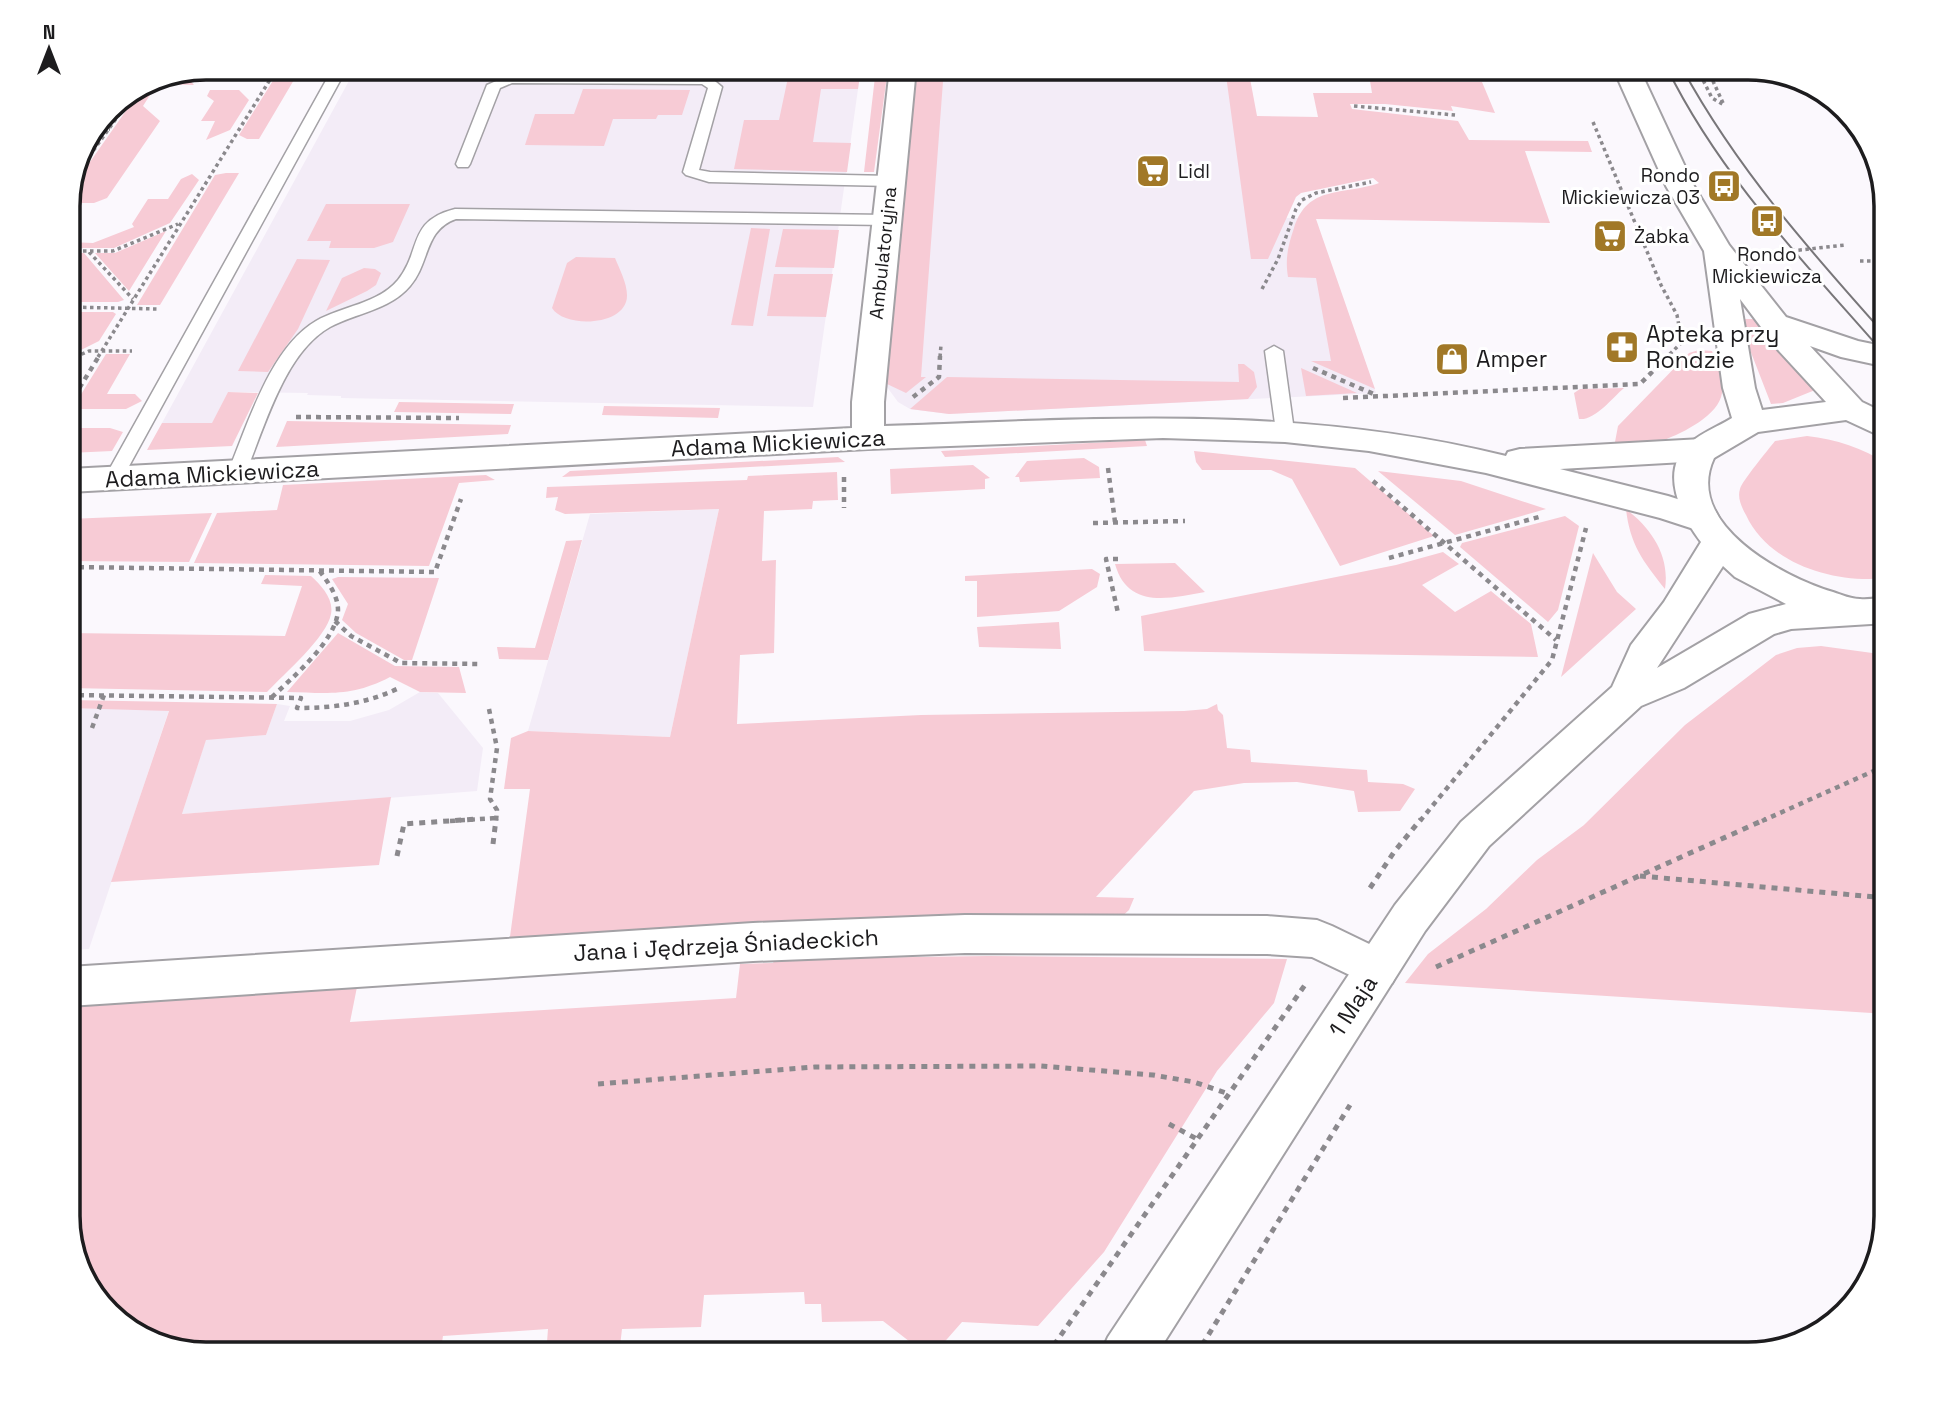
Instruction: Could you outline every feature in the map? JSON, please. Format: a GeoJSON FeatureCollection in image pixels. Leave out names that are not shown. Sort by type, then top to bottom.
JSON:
{"type":"FeatureCollection","features":[{"type":"Feature","properties":{"kind":"street"},"geometry":{"type":"LineString","coordinates":[[1632,80],[1680,186],[1716,248],[1775,324],[1851,409],[1874,421]]}},
{"type":"Feature","properties":{"kind":"street","name":"Ambulatoryjna"},"geometry":{"type":"LineString","coordinates":[[868,438],[868,402],[902,81]]}},
{"type":"Feature","properties":{"kind":"street"},"geometry":{"type":"LineString","coordinates":[[1716,248],[1737,377],[1750,422]]}},
{"type":"Feature","properties":{"kind":"street"},"geometry":{"type":"LineString","coordinates":[[1775,324],[1818,340],[1874,354]]}},
{"type":"Feature","properties":{"kind":"street"},"geometry":{"type":"LineString","coordinates":[[1851,409],[1861,384],[1874,370]]}},
{"type":"Feature","properties":{"kind":"street"},"geometry":{"type":"LineString","coordinates":[[1851,409],[1750,422],[1696,457],[1690,485],[1711,531],[1748,568],[1788,591],[1872,611]]}},
{"type":"Feature","properties":{"kind":"street","name":"Adama Mickiewicza"},"geometry":{"type":"LineString","coordinates":[[81,480],[868,438],[1163,427],[1285,431],[1369,440],[1486,462],[1668,508],[1711,531]]}},
{"type":"Feature","properties":{"kind":"street","name":"Adama Mickiewicza"},"geometry":{"type":"LineString","coordinates":[[1486,462],[1703,450]]}},
{"type":"Feature","properties":{"kind":"street","name":"1 Maja"},"geometry":{"type":"LineString","coordinates":[[1627,696],[1644,655],[1677,611],[1711,531]]}},
{"type":"Feature","properties":{"kind":"street","name":"1 Maja"},"geometry":{"type":"LineString","coordinates":[[1134,1342],[1409,918],[1475,834],[1627,696],[1671,678],[1762,624],[1791,615],[1872,611]]}},
{"type":"Feature","properties":{"kind":"street","name":"Jana i Jędrzeja Śniadeckich"},"geometry":{"type":"LineString","coordinates":[[81,987],[753,942],[965,934],[1267,934],[1317,939],[1377,969]]}},
{"type":"Feature","properties":{"kind":"lane"},"geometry":{"type":"LineString","coordinates":[[113,479],[333,81]]}},
{"type":"Feature","properties":{"kind":"lane"},"geometry":{"type":"LineString","coordinates":[[463,164],[494,85],[503,81]]}},
{"type":"Feature","properties":{"kind":"lane"},"geometry":{"type":"LineString","coordinates":[[706,81],[715,87],[691,172],[696,175],[891,181]]}},
{"type":"Feature","properties":{"kind":"lane"},"geometry":{"type":"LineString","coordinates":[[237,472],[281,374],[302,339],[324,323],[394,293],[405,281],[432,222],[443,216],[455,214],[887,220]]}},
{"type":"Feature","properties":{"kind":"lane"},"geometry":{"type":"LineString","coordinates":[[1274,351],[1283,401],[1285,431]]}},
{"type":"Feature","properties":{"kind":"path"},"geometry":{"type":"LineString","coordinates":[[1703,80],[1712,98],[1723,104],[1712,80]]}},
{"type":"Feature","properties":{"kind":"path"},"geometry":{"type":"LineString","coordinates":[[81,385],[269,81]]}},
{"type":"Feature","properties":{"kind":"path"},"geometry":{"type":"LineString","coordinates":[[1354,106],[1455,115]]}},
{"type":"Feature","properties":{"kind":"path"},"geometry":{"type":"LineString","coordinates":[[95,149],[120,115]]}},
{"type":"Feature","properties":{"kind":"path"},"geometry":{"type":"LineString","coordinates":[[1592,122],[1661,285],[1677,315],[1682,342],[1640,384]]}},
{"type":"Feature","properties":{"kind":"path"},"geometry":{"type":"LineString","coordinates":[[1262,289],[1278,259],[1296,209],[1302,200],[1316,193],[1371,181]]}},
{"type":"Feature","properties":{"kind":"path"},"geometry":{"type":"LineString","coordinates":[[81,251],[113,251],[180,224]]}},
{"type":"Feature","properties":{"kind":"path"},"geometry":{"type":"LineString","coordinates":[[1780,248],[1782,252],[1845,245]]}},
{"type":"Feature","properties":{"kind":"path"},"geometry":{"type":"LineString","coordinates":[[88,251],[133,299]]}},
{"type":"Feature","properties":{"kind":"path"},"geometry":{"type":"LineString","coordinates":[[1860,261],[1874,261]]}},
{"type":"Feature","properties":{"kind":"path"},"geometry":{"type":"LineString","coordinates":[[81,307],[158,309]]}},
{"type":"Feature","properties":{"kind":"path"},"geometry":{"type":"LineString","coordinates":[[909,400],[939,377],[941,345]]}},
{"type":"Feature","properties":{"kind":"path"},"geometry":{"type":"LineString","coordinates":[[81,355],[89,351],[132,351]]}},
{"type":"Feature","properties":{"kind":"path"},"geometry":{"type":"LineString","coordinates":[[1274,351],[1378,396]]}},
{"type":"Feature","properties":{"kind":"path"},"geometry":{"type":"LineString","coordinates":[[295,417],[461,418]]}},
{"type":"Feature","properties":{"kind":"path"},"geometry":{"type":"LineString","coordinates":[[844,466],[844,508]]}},
{"type":"Feature","properties":{"kind":"path"},"geometry":{"type":"LineString","coordinates":[[1109,478],[1115,522]]}},
{"type":"Feature","properties":{"kind":"path"},"geometry":{"type":"LineString","coordinates":[[1373,481],[1556,639]]}},
{"type":"Feature","properties":{"kind":"path"},"geometry":{"type":"LineString","coordinates":[[1389,558],[1540,517]]}},
{"type":"Feature","properties":{"kind":"path"},"geometry":{"type":"LineString","coordinates":[[1056,1342],[1332,947],[1394,852],[1552,660],[1582,538],[1590,518]]}},
{"type":"Feature","properties":{"kind":"path"},"geometry":{"type":"LineString","coordinates":[[1093,523],[1185,521]]}},
{"type":"Feature","properties":{"kind":"path"},"geometry":{"type":"LineString","coordinates":[[1118,559],[1106,559],[1118,612]]}},
{"type":"Feature","properties":{"kind":"path"},"geometry":{"type":"LineString","coordinates":[[81,567],[435,572]]}},
{"type":"Feature","properties":{"kind":"path"},"geometry":{"type":"LineString","coordinates":[[272,698],[318,649],[339,611],[335,597],[319,570]]}},
{"type":"Feature","properties":{"kind":"path"},"geometry":{"type":"LineString","coordinates":[[335,621],[351,636],[401,663],[480,664]]}},
{"type":"Feature","properties":{"kind":"path"},"geometry":{"type":"LineString","coordinates":[[81,695],[301,698],[297,708],[345,708],[370,702],[397,689]]}},
{"type":"Feature","properties":{"kind":"path"},"geometry":{"type":"LineString","coordinates":[[92,728],[104,695]]}},
{"type":"Feature","properties":{"kind":"path"},"geometry":{"type":"LineString","coordinates":[[489,709],[497,748],[490,799],[497,810],[493,844]]}},
{"type":"Feature","properties":{"kind":"path"},"geometry":{"type":"LineString","coordinates":[[1429,977],[1437,965],[1874,771]]}},
{"type":"Feature","properties":{"kind":"path"},"geometry":{"type":"LineString","coordinates":[[397,856],[404,824],[496,818]]}},
{"type":"Feature","properties":{"kind":"path"},"geometry":{"type":"LineString","coordinates":[[1639,876],[1874,897]]}},
{"type":"Feature","properties":{"kind":"path"},"geometry":{"type":"LineString","coordinates":[[598,1084],[815,1067],[1041,1066],[1153,1075],[1194,1082],[1229,1094],[1279,1120]]}},
{"type":"Feature","properties":{"kind":"path"},"geometry":{"type":"LineString","coordinates":[[1204,1342],[1357,1095]]}},
{"type":"Feature","properties":{"kind":"path"},"geometry":{"type":"LineString","coordinates":[[1169,1124],[1197,1139]]}},
{"type":"Feature","properties":{"kind":"shaded area"},"geometry":{"type":"Polygon","coordinates":[[[1227,80],[1250,80],[1257,116],[1318,117],[1313,93],[1372,93],[1370,81],[1482,82],[1495,113],[1451,106],[1453,111],[1385,104],[1350,104],[1352,109],[1458,121],[1469,140],[1588,141],[1592,152],[1525,151],[1550,223],[1316,219],[1375,389],[1311,361],[1331,361],[1316,278],[1288,277],[1287,264],[1294,228],[1308,204],[1328,194],[1379,183],[1373,178],[1301,193],[1296,197],[1268,259],[1251,259],[1227,80]]]}},
{"type":"Feature","properties":{"kind":"shaded area"},"geometry":{"type":"Polygon","coordinates":[[[1250,80],[1262,148],[1287,218],[1315,218],[1376,393],[949,414],[910,409],[898,402],[887,387],[916,81],[1250,80]]]}},
{"type":"Feature","properties":{"kind":"shaded area"},"geometry":{"type":"Polygon","coordinates":[[[273,81],[293,81],[259,139],[247,139],[239,135],[273,81]]]}},
{"type":"Feature","properties":{"kind":"shaded area"},"geometry":{"type":"Polygon","coordinates":[[[349,81],[859,81],[813,407],[341,398],[307,395],[308,393],[228,392],[212,424],[162,423],[349,81]]]}},
{"type":"Feature","properties":{"kind":"shaded area"},"geometry":{"type":"Polygon","coordinates":[[[787,81],[859,81],[858,89],[821,89],[813,142],[851,143],[847,172],[734,169],[744,120],[779,120],[787,81]]]}},
{"type":"Feature","properties":{"kind":"shaded area"},"geometry":{"type":"Polygon","coordinates":[[[875,81],[886,81],[874,172],[864,172],[875,81]]]}},
{"type":"Feature","properties":{"kind":"shaded area"},"geometry":{"type":"Polygon","coordinates":[[[916,81],[943,81],[921,377],[926,377],[906,393],[887,384],[916,81]]]}},
{"type":"Feature","properties":{"kind":"shaded area"},"geometry":{"type":"Polygon","coordinates":[[[191,82],[194,85],[176,85],[191,82]]]}},
{"type":"Feature","properties":{"kind":"shaded area"},"geometry":{"type":"Polygon","coordinates":[[[583,89],[690,90],[682,115],[658,115],[656,119],[613,119],[604,146],[525,145],[535,114],[574,114],[583,89]]]}},
{"type":"Feature","properties":{"kind":"shaded area"},"geometry":{"type":"Polygon","coordinates":[[[210,90],[239,90],[249,100],[230,130],[206,140],[215,121],[201,121],[214,101],[207,96],[210,90]]]}},
{"type":"Feature","properties":{"kind":"shaded area"},"geometry":{"type":"Polygon","coordinates":[[[150,94],[143,106],[160,121],[107,198],[94,203],[81,203],[88,165],[127,109],[150,94]]]}},
{"type":"Feature","properties":{"kind":"shaded area"},"geometry":{"type":"Polygon","coordinates":[[[239,173],[160,305],[137,305],[215,175],[239,173]]]}},
{"type":"Feature","properties":{"kind":"shaded area"},"geometry":{"type":"Polygon","coordinates":[[[192,174],[199,180],[170,223],[114,248],[81,248],[81,242],[93,243],[134,227],[132,224],[148,199],[168,199],[181,179],[192,174]]]}},
{"type":"Feature","properties":{"kind":"shaded area"},"geometry":{"type":"Polygon","coordinates":[[[326,204],[410,204],[393,242],[374,248],[329,248],[331,241],[307,241],[326,204]]]}},
{"type":"Feature","properties":{"kind":"shaded area"},"geometry":{"type":"Polygon","coordinates":[[[751,228],[770,229],[753,326],[731,325],[751,228]]]}},
{"type":"Feature","properties":{"kind":"shaded area"},"geometry":{"type":"Polygon","coordinates":[[[783,229],[839,230],[834,268],[775,267],[783,229]]]}},
{"type":"Feature","properties":{"kind":"shaded area"},"geometry":{"type":"Polygon","coordinates":[[[166,231],[129,291],[95,253],[115,253],[166,231]]]}},
{"type":"Feature","properties":{"kind":"shaded area"},"geometry":{"type":"Polygon","coordinates":[[[81,253],[84,253],[124,300],[81,302],[81,253]]]}},
{"type":"Feature","properties":{"kind":"shaded area"},"geometry":{"type":"Polygon","coordinates":[[[576,257],[615,258],[627,295],[625,305],[618,313],[595,321],[582,321],[559,315],[552,308],[567,263],[576,257]]]}},
{"type":"Feature","properties":{"kind":"shaded area"},"geometry":{"type":"Polygon","coordinates":[[[297,259],[330,260],[298,329],[268,372],[238,371],[297,259]]]}},
{"type":"Feature","properties":{"kind":"shaded area"},"geometry":{"type":"Polygon","coordinates":[[[364,268],[375,269],[381,273],[376,285],[326,311],[342,278],[364,268]]]}},
{"type":"Feature","properties":{"kind":"shaded area"},"geometry":{"type":"Polygon","coordinates":[[[774,274],[833,274],[826,317],[767,316],[774,274]]]}},
{"type":"Feature","properties":{"kind":"shaded area"},"geometry":{"type":"Polygon","coordinates":[[[81,312],[116,314],[99,341],[81,350],[81,312]]]}},
{"type":"Feature","properties":{"kind":"shaded area"},"geometry":{"type":"Polygon","coordinates":[[[1738,319],[1756,319],[1786,357],[1820,388],[1783,403],[1771,404],[1738,319]]]}},
{"type":"Feature","properties":{"kind":"shaded area"},"geometry":{"type":"Polygon","coordinates":[[[1699,350],[1712,351],[1721,377],[1722,393],[1714,409],[1690,428],[1658,442],[1615,442],[1618,426],[1689,353],[1699,350]]]}},
{"type":"Feature","properties":{"kind":"shaded area"},"geometry":{"type":"Polygon","coordinates":[[[106,354],[130,354],[107,394],[135,394],[142,401],[126,409],[81,409],[81,394],[106,354]]]}},
{"type":"Feature","properties":{"kind":"shaded area"},"geometry":{"type":"Polygon","coordinates":[[[1238,364],[1244,364],[1254,372],[1257,387],[1248,399],[949,414],[910,409],[947,377],[1239,382],[1238,364]]]}},
{"type":"Feature","properties":{"kind":"shaded area"},"geometry":{"type":"Polygon","coordinates":[[[1301,368],[1357,393],[1306,396],[1301,368]]]}},
{"type":"Feature","properties":{"kind":"shaded area"},"geometry":{"type":"Polygon","coordinates":[[[1624,388],[1597,413],[1579,419],[1574,393],[1580,389],[1624,388]]]}},
{"type":"Feature","properties":{"kind":"shaded area"},"geometry":{"type":"Polygon","coordinates":[[[228,392],[258,393],[232,446],[147,450],[162,423],[212,423],[228,392]]]}},
{"type":"Feature","properties":{"kind":"shaded area"},"geometry":{"type":"Polygon","coordinates":[[[399,402],[514,404],[511,414],[394,412],[399,402]]]}},
{"type":"Feature","properties":{"kind":"shaded area"},"geometry":{"type":"Polygon","coordinates":[[[604,406],[720,408],[718,418],[602,415],[604,406]]]}},
{"type":"Feature","properties":{"kind":"shaded area"},"geometry":{"type":"Polygon","coordinates":[[[287,421],[511,425],[508,434],[276,447],[287,421]]]}},
{"type":"Feature","properties":{"kind":"shaded area"},"geometry":{"type":"Polygon","coordinates":[[[81,428],[110,428],[123,432],[112,451],[81,452],[81,428]]]}},
{"type":"Feature","properties":{"kind":"shaded area"},"geometry":{"type":"Polygon","coordinates":[[[1807,436],[1828,439],[1874,456],[1874,579],[1847,578],[1806,568],[1771,547],[1757,532],[1740,503],[1739,492],[1775,441],[1807,436]]]}},
{"type":"Feature","properties":{"kind":"shaded area"},"geometry":{"type":"Polygon","coordinates":[[[1145,440],[1147,446],[945,457],[941,451],[1145,440]]]}},
{"type":"Feature","properties":{"kind":"shaded area"},"geometry":{"type":"Polygon","coordinates":[[[1194,451],[1355,468],[1434,536],[1340,566],[1292,479],[1271,470],[1202,470],[1196,462],[1194,451]]]}},
{"type":"Feature","properties":{"kind":"shaded area"},"geometry":{"type":"Polygon","coordinates":[[[838,457],[845,462],[562,477],[570,471],[838,457]]]}},
{"type":"Feature","properties":{"kind":"shaded area"},"geometry":{"type":"Polygon","coordinates":[[[1084,458],[1099,467],[1100,478],[1020,482],[1019,477],[1015,477],[1027,461],[1084,458]]]}},
{"type":"Feature","properties":{"kind":"shaded area"},"geometry":{"type":"Polygon","coordinates":[[[973,465],[990,478],[985,479],[985,489],[891,494],[890,469],[973,465]]]}},
{"type":"Feature","properties":{"kind":"shaded area"},"geometry":{"type":"Polygon","coordinates":[[[1378,471],[1461,481],[1546,509],[1455,535],[1378,471]]]}},
{"type":"Feature","properties":{"kind":"shaded area"},"geometry":{"type":"Polygon","coordinates":[[[837,472],[838,500],[813,501],[812,509],[764,511],[762,561],[776,560],[774,653],[740,655],[737,724],[921,715],[1184,711],[1207,709],[1217,704],[1223,715],[1227,748],[1250,750],[1251,762],[1367,770],[1368,782],[1403,784],[1415,789],[1400,811],[1358,812],[1354,791],[1297,782],[1244,783],[1194,791],[1096,897],[1134,898],[1129,910],[1117,921],[509,944],[530,789],[504,789],[511,738],[528,731],[670,737],[719,509],[565,514],[555,510],[558,497],[546,498],[547,487],[747,480],[748,476],[837,472]]]}},
{"type":"Feature","properties":{"kind":"shaded area"},"geometry":{"type":"Polygon","coordinates":[[[486,475],[495,480],[459,483],[429,566],[194,563],[217,513],[277,510],[283,485],[486,475]]]}},
{"type":"Feature","properties":{"kind":"shaded area"},"geometry":{"type":"Polygon","coordinates":[[[719,509],[670,737],[528,731],[590,514],[719,509]]]}},
{"type":"Feature","properties":{"kind":"shaded area"},"geometry":{"type":"Polygon","coordinates":[[[1626,509],[1644,525],[1662,554],[1665,589],[1634,543],[1626,509]]]}},
{"type":"Feature","properties":{"kind":"shaded area"},"geometry":{"type":"Polygon","coordinates":[[[212,513],[189,562],[81,561],[81,518],[212,513]]]}},
{"type":"Feature","properties":{"kind":"shaded area"},"geometry":{"type":"Polygon","coordinates":[[[1565,516],[1579,526],[1558,610],[1548,622],[1460,547],[1462,543],[1565,516]]]}},
{"type":"Feature","properties":{"kind":"shaded area"},"geometry":{"type":"Polygon","coordinates":[[[582,540],[548,660],[499,659],[497,647],[535,648],[566,541],[582,540]]]}},
{"type":"Feature","properties":{"kind":"shaded area"},"geometry":{"type":"Polygon","coordinates":[[[1443,552],[1459,564],[1422,585],[1455,612],[1491,591],[1531,624],[1538,657],[1144,651],[1141,616],[1396,565],[1443,552]]]}},
{"type":"Feature","properties":{"kind":"shaded area"},"geometry":{"type":"Polygon","coordinates":[[[1593,553],[1617,592],[1636,609],[1561,677],[1593,553]]]}},
{"type":"Feature","properties":{"kind":"shaded area"},"geometry":{"type":"Polygon","coordinates":[[[1175,563],[1205,592],[1165,598],[1140,595],[1121,579],[1115,564],[1175,563]]]}},
{"type":"Feature","properties":{"kind":"shaded area"},"geometry":{"type":"Polygon","coordinates":[[[1092,569],[1100,574],[1097,587],[1059,611],[977,617],[977,581],[965,581],[965,576],[1092,569]]]}},
{"type":"Feature","properties":{"kind":"shaded area"},"geometry":{"type":"Polygon","coordinates":[[[265,575],[311,576],[331,603],[331,614],[322,633],[267,692],[81,688],[81,633],[285,636],[302,586],[261,584],[265,575]]]}},
{"type":"Feature","properties":{"kind":"shaded area"},"geometry":{"type":"Polygon","coordinates":[[[439,578],[412,660],[404,660],[356,633],[342,620],[348,604],[332,579],[439,578]]]}},
{"type":"Feature","properties":{"kind":"shaded area"},"geometry":{"type":"Polygon","coordinates":[[[1059,622],[1061,649],[979,647],[977,627],[1059,622]]]}},
{"type":"Feature","properties":{"kind":"shaded area"},"geometry":{"type":"Polygon","coordinates":[[[338,633],[395,666],[459,667],[466,693],[420,692],[390,677],[352,691],[287,692],[338,633]]]}},
{"type":"Feature","properties":{"kind":"shaded area"},"geometry":{"type":"Polygon","coordinates":[[[1821,646],[1874,653],[1874,1013],[1405,983],[1428,954],[1486,909],[1537,860],[1584,825],[1685,725],[1776,655],[1797,648],[1821,646]]]}},
{"type":"Feature","properties":{"kind":"shaded area"},"geometry":{"type":"Polygon","coordinates":[[[420,692],[438,693],[483,748],[477,791],[182,814],[206,739],[266,735],[277,704],[290,706],[284,721],[350,721],[389,710],[420,692]]]}},
{"type":"Feature","properties":{"kind":"shaded area"},"geometry":{"type":"Polygon","coordinates":[[[81,700],[277,704],[266,735],[206,740],[182,814],[391,797],[379,865],[111,882],[169,711],[81,708],[81,700]]]}},
{"type":"Feature","properties":{"kind":"shaded area"},"geometry":{"type":"Polygon","coordinates":[[[81,708],[169,710],[89,949],[81,949],[81,708]]]}},
{"type":"Feature","properties":{"kind":"shaded area"},"geometry":{"type":"Polygon","coordinates":[[[988,956],[1287,959],[1274,1003],[1217,1071],[1104,1252],[1038,1326],[962,1322],[944,1342],[910,1342],[883,1321],[822,1322],[821,1304],[805,1304],[804,1292],[704,1295],[701,1327],[622,1329],[620,1342],[547,1342],[548,1329],[443,1336],[442,1342],[198,1342],[166,1336],[144,1326],[117,1306],[90,1265],[81,1225],[81,1004],[357,987],[350,1022],[736,998],[740,964],[773,963],[775,959],[988,956]]]}},
{"type":"Feature","properties":{"kind":"tram line"},"geometry":{"type":"LineString","coordinates":[[1674,80],[1713,147],[1739,184],[1874,342]]}},
{"type":"Feature","properties":{"kind":"tram line"},"geometry":{"type":"LineString","coordinates":[[1689,80],[1751,175],[1803,241],[1874,322]]}},
{"type":"Feature","properties":{"kind":"place","name":"Lidl"},"geometry":{"type":"Point","coordinates":[1153,171]}},
{"type":"Feature","properties":{"kind":"place","name":"Rondo Mickiewicza 03"},"geometry":{"type":"Point","coordinates":[1724,186]}},
{"type":"Feature","properties":{"kind":"place","name":"Rondo Mickiewicza"},"geometry":{"type":"Point","coordinates":[1767,221]}},
{"type":"Feature","properties":{"kind":"place","name":"Żabka"},"geometry":{"type":"Point","coordinates":[1610,236]}},
{"type":"Feature","properties":{"kind":"place","name":"Apteka przy Rondzie"},"geometry":{"type":"Point","coordinates":[1622,347]}},
{"type":"Feature","properties":{"kind":"place","name":"Amper"},"geometry":{"type":"Point","coordinates":[1452,359]}}]}
